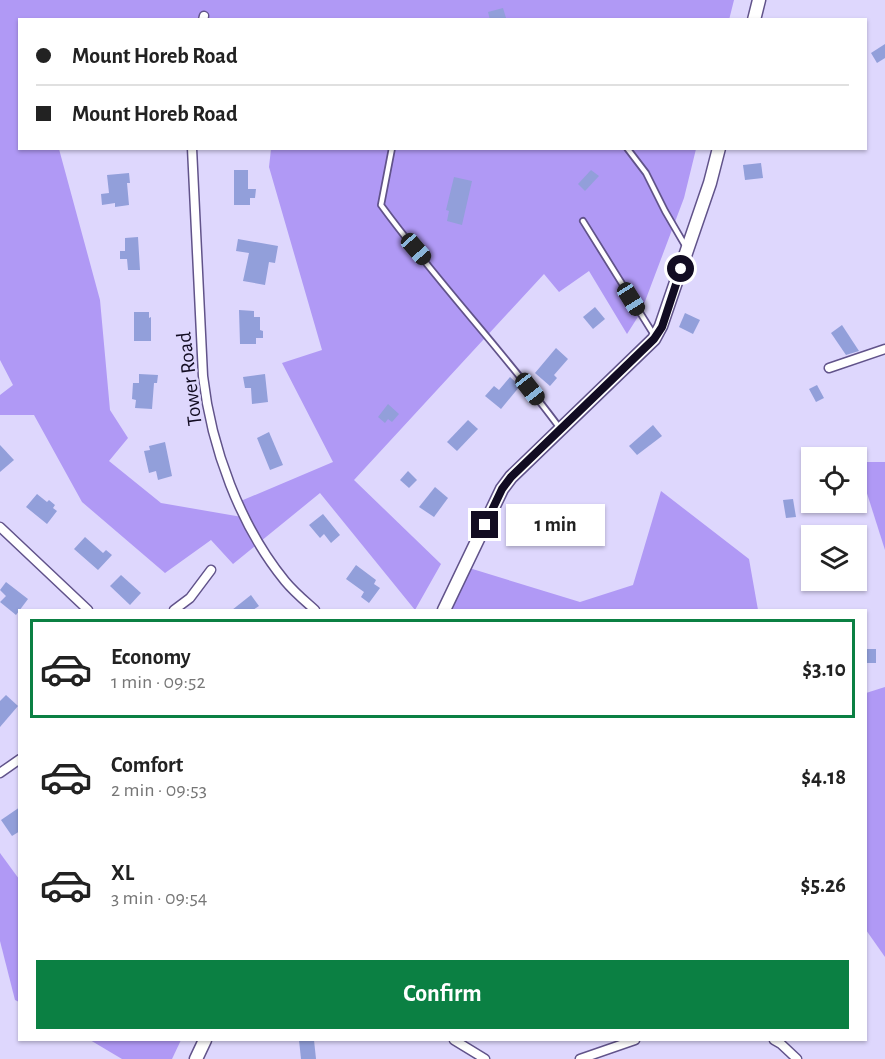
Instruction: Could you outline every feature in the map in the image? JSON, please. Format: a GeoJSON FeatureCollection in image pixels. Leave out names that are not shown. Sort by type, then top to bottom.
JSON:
{"type":"FeatureCollection","features":[{"type":"Feature","properties":{"kind":"street"},"geometry":{"type":"LineString","coordinates":[[754,18],[759,0]]}},
{"type":"Feature","properties":{"kind":"street","name":"Tower Road"},"geometry":{"type":"LineString","coordinates":[[192,150],[203,376],[213,430],[232,491],[264,552],[286,582],[314,609]]}},
{"type":"Feature","properties":{"kind":"street"},"geometry":{"type":"LineString","coordinates":[[444,609],[502,489],[511,477],[648,347],[662,327],[710,183],[718,150]]}},
{"type":"Feature","properties":{"kind":"street"},"geometry":{"type":"LineString","coordinates":[[829,368],[885,349]]}},
{"type":"Feature","properties":{"kind":"street"},"geometry":{"type":"LineString","coordinates":[[0,527],[87,609]]}},
{"type":"Feature","properties":{"kind":"street"},"geometry":{"type":"LineString","coordinates":[[175,609],[190,598],[211,570]]}},
{"type":"Feature","properties":{"kind":"street"},"geometry":{"type":"LineString","coordinates":[[0,773],[18,760]]}},
{"type":"Feature","properties":{"kind":"street"},"geometry":{"type":"LineString","coordinates":[[196,1059],[205,1041]]}},
{"type":"Feature","properties":{"kind":"street"},"geometry":{"type":"LineString","coordinates":[[456,1041],[485,1059]]}},
{"type":"Feature","properties":{"kind":"street"},"geometry":{"type":"LineString","coordinates":[[580,1059],[632,1041]]}},
{"type":"Feature","properties":{"kind":"street"},"geometry":{"type":"LineString","coordinates":[[775,1041],[797,1059]]}},
{"type":"Feature","properties":{"kind":"lane"},"geometry":{"type":"LineString","coordinates":[[392,150],[381,205],[561,429]]}},
{"type":"Feature","properties":{"kind":"lane"},"geometry":{"type":"LineString","coordinates":[[629,150],[646,172],[687,250]]}},
{"type":"Feature","properties":{"kind":"lane"},"geometry":{"type":"LineString","coordinates":[[583,222],[655,337]]}},
{"type":"Feature","properties":{"kind":"shaded area"},"geometry":{"type":"Polygon","coordinates":[[[0,0],[734,0],[730,18],[18,18],[18,150],[59,150],[100,300],[110,410],[128,438],[109,461],[161,503],[242,517],[236,503],[333,462],[282,363],[322,350],[269,167],[271,150],[696,150],[684,198],[641,312],[627,334],[589,271],[559,292],[544,274],[354,480],[441,564],[416,609],[320,493],[233,564],[211,540],[165,573],[82,502],[34,415],[0,415],[0,395],[13,385],[0,360],[0,0]]]}},
{"type":"Feature","properties":{"kind":"shaded area"},"geometry":{"type":"Polygon","coordinates":[[[867,462],[885,462],[885,550],[867,493],[867,462]]]}},
{"type":"Feature","properties":{"kind":"shaded area"},"geometry":{"type":"Polygon","coordinates":[[[661,491],[749,559],[758,609],[445,609],[466,567],[580,602],[633,585],[661,491]]]}},
{"type":"Feature","properties":{"kind":"shaded area"},"geometry":{"type":"Polygon","coordinates":[[[885,687],[885,957],[867,931],[867,693],[885,687]]]}},
{"type":"Feature","properties":{"kind":"shaded area"},"geometry":{"type":"Polygon","coordinates":[[[0,853],[18,878],[18,1002],[15,1000],[0,941],[0,853]]]}},
{"type":"Feature","properties":{"kind":"shaded area"},"geometry":{"type":"Polygon","coordinates":[[[92,1041],[181,1041],[172,1059],[122,1059],[92,1041]]]}},
{"type":"Feature","properties":{"kind":"building"},"geometry":{"type":"Polygon","coordinates":[[[503,8],[506,18],[490,18],[488,12],[503,8]]]}},
{"type":"Feature","properties":{"kind":"building"},"geometry":{"type":"Polygon","coordinates":[[[885,44],[885,58],[877,63],[871,53],[885,44]]]}},
{"type":"Feature","properties":{"kind":"building"},"geometry":{"type":"Polygon","coordinates":[[[761,163],[763,178],[745,180],[743,165],[761,163]]]}},
{"type":"Feature","properties":{"kind":"building"},"geometry":{"type":"Polygon","coordinates":[[[234,170],[248,170],[248,189],[256,189],[255,198],[250,198],[250,205],[234,205],[234,170]]]}},
{"type":"Feature","properties":{"kind":"building"},"geometry":{"type":"Polygon","coordinates":[[[591,170],[599,176],[585,191],[578,184],[591,170]]]}},
{"type":"Feature","properties":{"kind":"building"},"geometry":{"type":"Polygon","coordinates":[[[129,173],[130,183],[127,183],[129,205],[115,207],[115,203],[102,205],[101,194],[109,193],[107,175],[129,173]]]}},
{"type":"Feature","properties":{"kind":"building"},"geometry":{"type":"Polygon","coordinates":[[[454,177],[472,181],[462,225],[447,221],[449,211],[446,210],[454,177]]]}},
{"type":"Feature","properties":{"kind":"building"},"geometry":{"type":"Polygon","coordinates":[[[138,237],[140,270],[128,270],[127,259],[120,259],[120,251],[125,251],[125,238],[138,237]]]}},
{"type":"Feature","properties":{"kind":"building"},"geometry":{"type":"Polygon","coordinates":[[[238,239],[278,246],[275,263],[269,262],[265,285],[243,281],[249,253],[236,251],[238,239]]]}},
{"type":"Feature","properties":{"kind":"building"},"geometry":{"type":"Polygon","coordinates":[[[595,307],[605,319],[593,329],[583,317],[595,307]]]}},
{"type":"Feature","properties":{"kind":"building"},"geometry":{"type":"Polygon","coordinates":[[[239,310],[254,311],[254,317],[260,317],[260,330],[263,331],[263,338],[256,338],[256,344],[240,344],[239,310]]]}},
{"type":"Feature","properties":{"kind":"building"},"geometry":{"type":"Polygon","coordinates":[[[134,312],[149,312],[151,341],[134,341],[134,312]]]}},
{"type":"Feature","properties":{"kind":"building"},"geometry":{"type":"Polygon","coordinates":[[[685,313],[700,320],[693,334],[679,327],[685,313]]]}},
{"type":"Feature","properties":{"kind":"building"},"geometry":{"type":"Polygon","coordinates":[[[842,325],[859,351],[846,355],[831,333],[842,325]]]}},
{"type":"Feature","properties":{"kind":"building"},"geometry":{"type":"Polygon","coordinates":[[[556,348],[568,359],[554,375],[557,378],[550,386],[535,373],[556,348]]]}},
{"type":"Feature","properties":{"kind":"building"},"geometry":{"type":"Polygon","coordinates":[[[139,374],[158,375],[157,383],[154,383],[152,409],[135,408],[136,400],[132,399],[133,383],[139,383],[139,374]]]}},
{"type":"Feature","properties":{"kind":"building"},"geometry":{"type":"Polygon","coordinates":[[[265,374],[268,402],[252,404],[251,388],[245,388],[243,377],[265,374]]]}},
{"type":"Feature","properties":{"kind":"building"},"geometry":{"type":"Polygon","coordinates":[[[510,377],[520,386],[501,409],[485,396],[494,386],[499,390],[510,377]]]}},
{"type":"Feature","properties":{"kind":"building"},"geometry":{"type":"Polygon","coordinates":[[[817,385],[824,398],[816,402],[809,389],[817,385]]]}},
{"type":"Feature","properties":{"kind":"building"},"geometry":{"type":"Polygon","coordinates":[[[388,404],[399,414],[392,422],[388,419],[385,423],[378,417],[388,404]]]}},
{"type":"Feature","properties":{"kind":"building"},"geometry":{"type":"Polygon","coordinates":[[[468,420],[478,429],[457,451],[447,442],[468,420]]]}},
{"type":"Feature","properties":{"kind":"building"},"geometry":{"type":"Polygon","coordinates":[[[653,425],[662,436],[637,455],[629,446],[653,425]]]}},
{"type":"Feature","properties":{"kind":"building"},"geometry":{"type":"Polygon","coordinates":[[[269,432],[283,465],[270,470],[257,438],[269,432]]]}},
{"type":"Feature","properties":{"kind":"building"},"geometry":{"type":"Polygon","coordinates":[[[165,442],[172,476],[158,480],[156,471],[149,473],[144,451],[150,450],[149,446],[165,442]]]}},
{"type":"Feature","properties":{"kind":"building"},"geometry":{"type":"Polygon","coordinates":[[[0,445],[14,460],[0,472],[0,445]]]}},
{"type":"Feature","properties":{"kind":"building"},"geometry":{"type":"Polygon","coordinates":[[[408,471],[417,480],[409,488],[400,480],[408,471]]]}},
{"type":"Feature","properties":{"kind":"building"},"geometry":{"type":"Polygon","coordinates":[[[435,487],[448,498],[434,517],[419,507],[435,487]]]}},
{"type":"Feature","properties":{"kind":"building"},"geometry":{"type":"Polygon","coordinates":[[[37,494],[55,505],[53,508],[57,511],[47,524],[26,507],[37,494]]]}},
{"type":"Feature","properties":{"kind":"building"},"geometry":{"type":"Polygon","coordinates":[[[793,499],[796,517],[786,518],[783,500],[793,499]]]}},
{"type":"Feature","properties":{"kind":"building"},"geometry":{"type":"Polygon","coordinates":[[[323,514],[340,535],[331,543],[324,534],[320,538],[309,525],[323,514]]]}},
{"type":"Feature","properties":{"kind":"building"},"geometry":{"type":"Polygon","coordinates":[[[85,537],[103,553],[106,550],[112,555],[98,570],[74,549],[85,537]]]}},
{"type":"Feature","properties":{"kind":"building"},"geometry":{"type":"Polygon","coordinates":[[[356,565],[376,580],[374,584],[380,588],[369,603],[361,597],[364,592],[346,579],[356,565]]]}},
{"type":"Feature","properties":{"kind":"building"},"geometry":{"type":"Polygon","coordinates":[[[121,575],[141,593],[130,605],[110,586],[121,575]]]}},
{"type":"Feature","properties":{"kind":"building"},"geometry":{"type":"Polygon","coordinates":[[[6,582],[28,599],[18,609],[16,615],[0,602],[6,596],[0,590],[6,582]]]}},
{"type":"Feature","properties":{"kind":"building"},"geometry":{"type":"Polygon","coordinates":[[[251,595],[259,606],[254,609],[233,609],[251,595]]]}},
{"type":"Feature","properties":{"kind":"building"},"geometry":{"type":"Polygon","coordinates":[[[867,649],[876,649],[876,663],[867,663],[867,649]]]}},
{"type":"Feature","properties":{"kind":"building"},"geometry":{"type":"Polygon","coordinates":[[[6,695],[18,706],[0,727],[0,701],[6,695]]]}},
{"type":"Feature","properties":{"kind":"building"},"geometry":{"type":"Polygon","coordinates":[[[18,808],[18,832],[12,836],[1,820],[18,808]]]}},
{"type":"Feature","properties":{"kind":"building"},"geometry":{"type":"Polygon","coordinates":[[[299,1041],[314,1041],[316,1059],[301,1059],[299,1041]]]}},
{"type":"Feature","properties":{"kind":"route"},"geometry":{"type":"LineString","coordinates":[[485,525],[502,489],[511,477],[648,347],[662,327],[681,269]]}}]}
